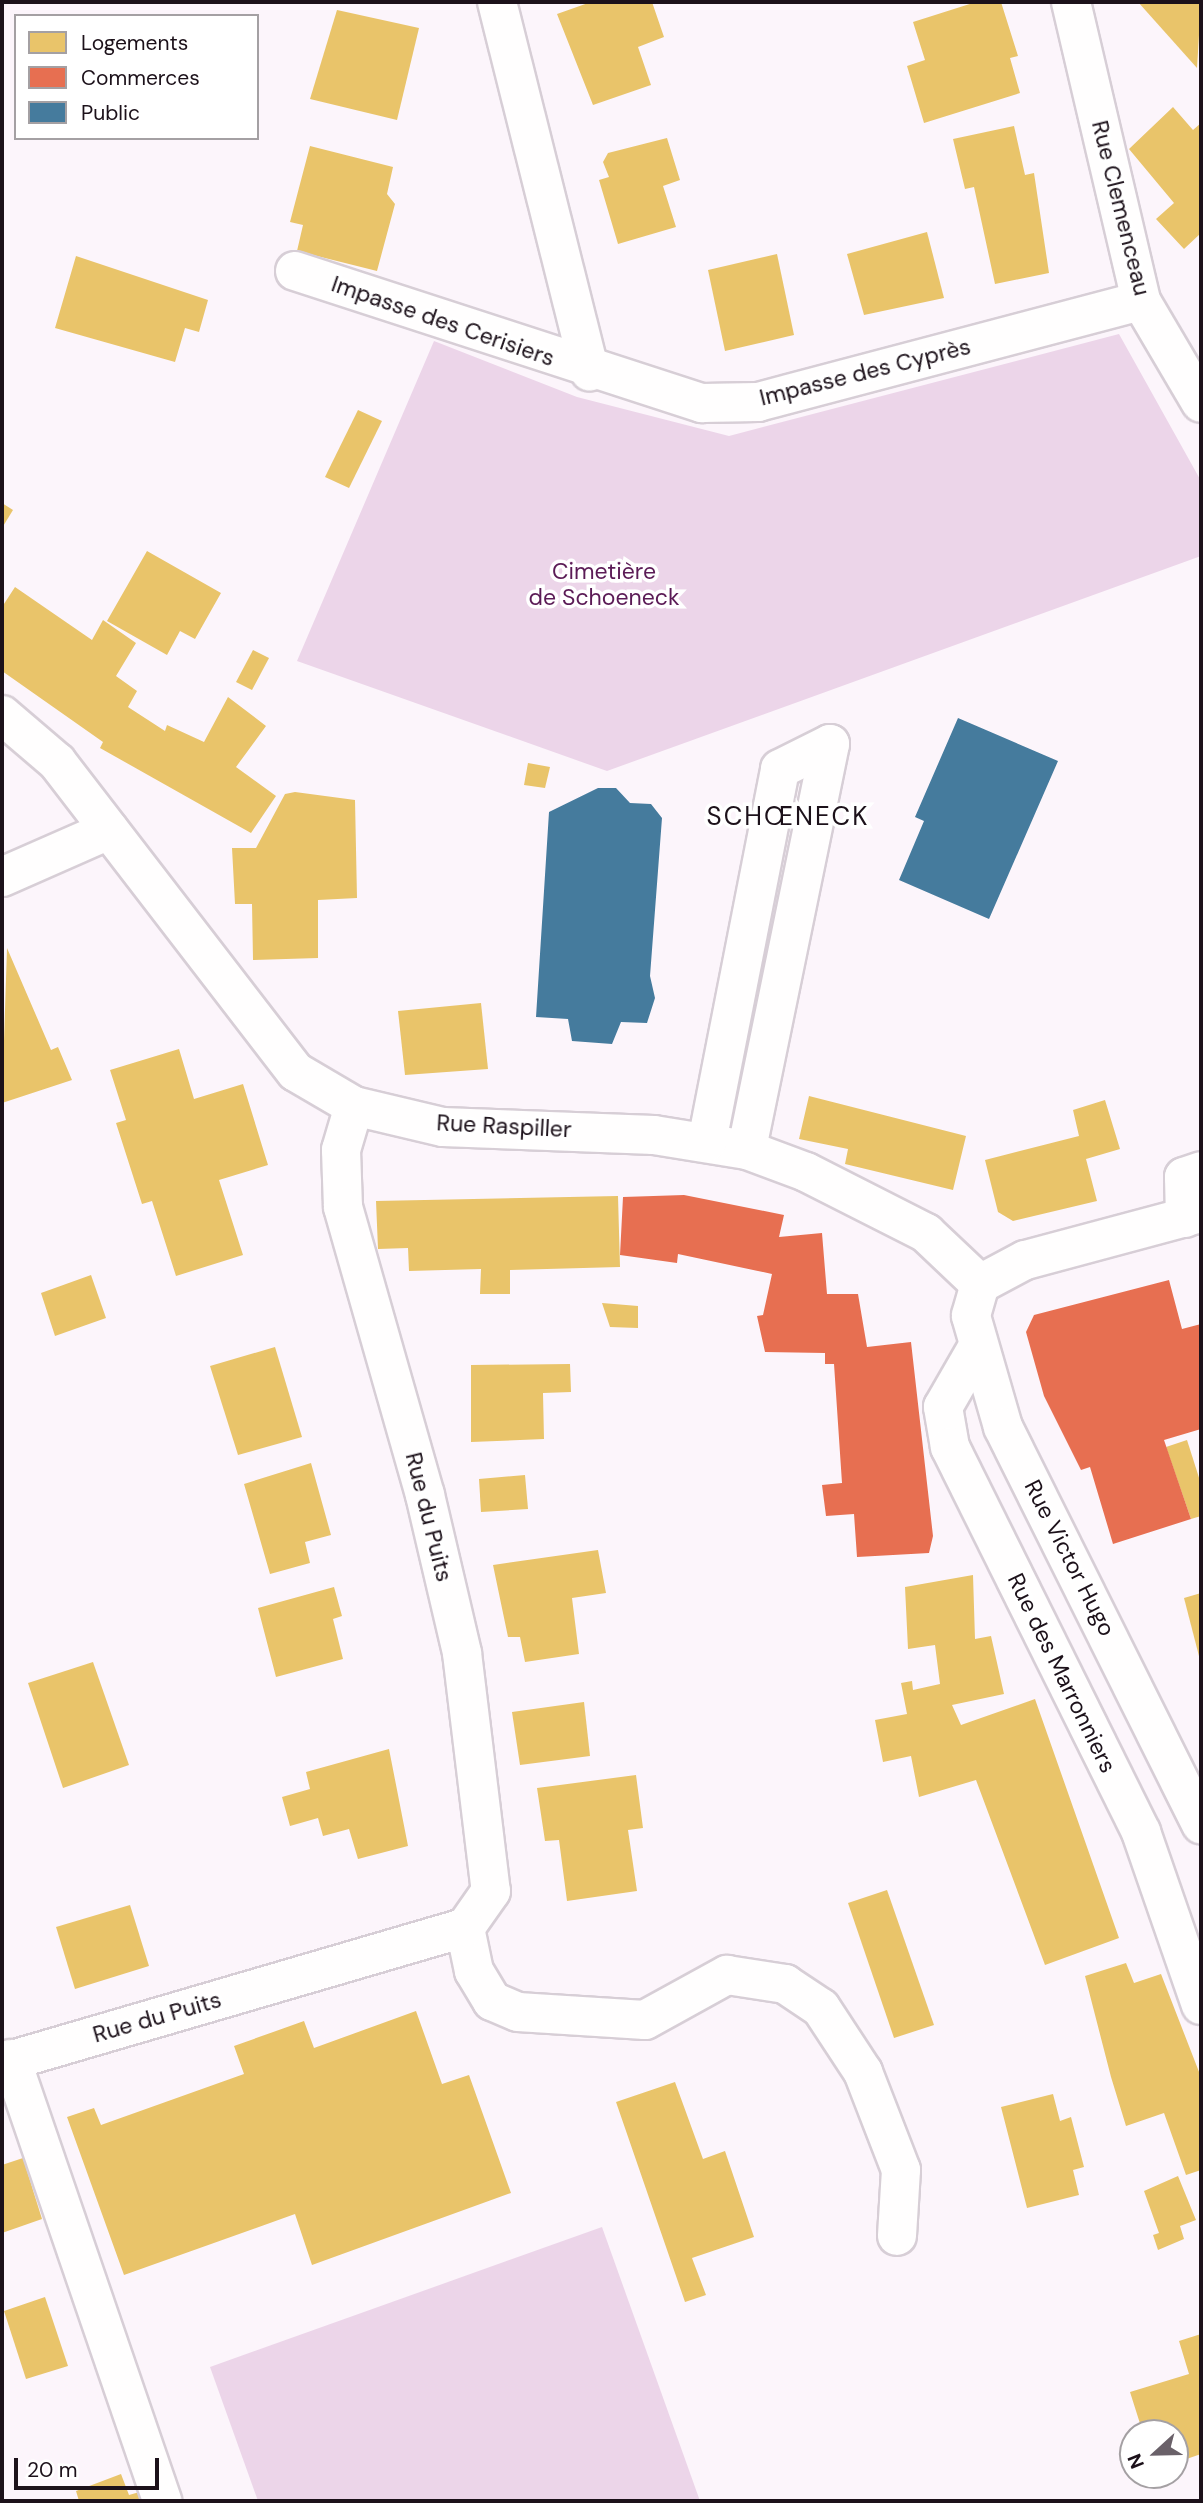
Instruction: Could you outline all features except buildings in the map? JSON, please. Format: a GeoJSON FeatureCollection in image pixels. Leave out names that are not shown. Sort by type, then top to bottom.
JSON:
{"type":"FeatureCollection","features":[{"type":"Feature","properties":{"kind":"street"},"geometry":{"type":"LineString","coordinates":[[497,2],[590,371]]}},
{"type":"Feature","properties":{"kind":"street","name":"Rue Clemenceau"},"geometry":{"type":"LineString","coordinates":[[1071,2],[1142,301],[1201,402]]}},
{"type":"Feature","properties":{"kind":"street","name":"Impasse des Cerisiers"},"geometry":{"type":"LineString","coordinates":[[295,271],[590,371]]}},
{"type":"Feature","properties":{"kind":"street","name":"Impasse des Cyprès"},"geometry":{"type":"LineString","coordinates":[[590,371],[702,403],[758,402],[1142,301]]}},
{"type":"Feature","properties":{"kind":"street","name":"Rue Raspiller"},"geometry":{"type":"LineString","coordinates":[[2,715],[57,762],[296,1072],[354,1106],[443,1127],[707,1142],[747,1150],[806,1172],[926,1233],[980,1284]]}},
{"type":"Feature","properties":{"kind":"street"},"geometry":{"type":"LineString","coordinates":[[707,1142],[780,769],[830,744],[747,1150]]}},
{"type":"Feature","properties":{"kind":"street"},"geometry":{"type":"LineString","coordinates":[[2,877],[109,831]]}},
{"type":"Feature","properties":{"kind":"street","name":"Rue du Puits"},"geometry":{"type":"LineString","coordinates":[[162,2501],[6,2061],[465,1928],[491,1891],[462,1653],[425,1495],[343,1207],[341,1150],[354,1106]]}},
{"type":"Feature","properties":{"kind":"street"},"geometry":{"type":"LineString","coordinates":[[980,1284],[1025,1260],[1193,1215],[1184,1177],[1201,1171]]}},
{"type":"Feature","properties":{"kind":"street","name":"Rue Victor Hugo"},"geometry":{"type":"LineString","coordinates":[[980,1284],[971,1316],[977,1348],[1003,1427],[1201,1824]]}},
{"type":"Feature","properties":{"kind":"street","name":"Rue des Marronniers"},"geometry":{"type":"LineString","coordinates":[[977,1348],[943,1406],[950,1447],[1141,1832],[1201,2005]]}},
{"type":"Feature","properties":{"kind":"street"},"geometry":{"type":"LineString","coordinates":[[465,1928],[474,1971],[492,2001],[518,2012],[645,2020],[727,1975],[785,1984],[821,2008],[863,2072],[901,2170],[897,2236]]}},
{"type":"Feature","properties":{"kind":"green space","name":"Cimetière de Schoeneck"},"geometry":{"type":"Polygon","coordinates":[[[1119,334],[1201,481],[1201,556],[607,771],[297,661],[434,341],[577,397],[729,436],[1119,334]]]}},
{"type":"Feature","properties":{"kind":"green space"},"geometry":{"type":"Polygon","coordinates":[[[602,2227],[700,2501],[258,2501],[210,2367],[602,2227]]]}},
{"type":"Feature","properties":{"kind":"district","name":"SCHŒNECK"},"geometry":{"type":"Point","coordinates":[788,817]}}]}
